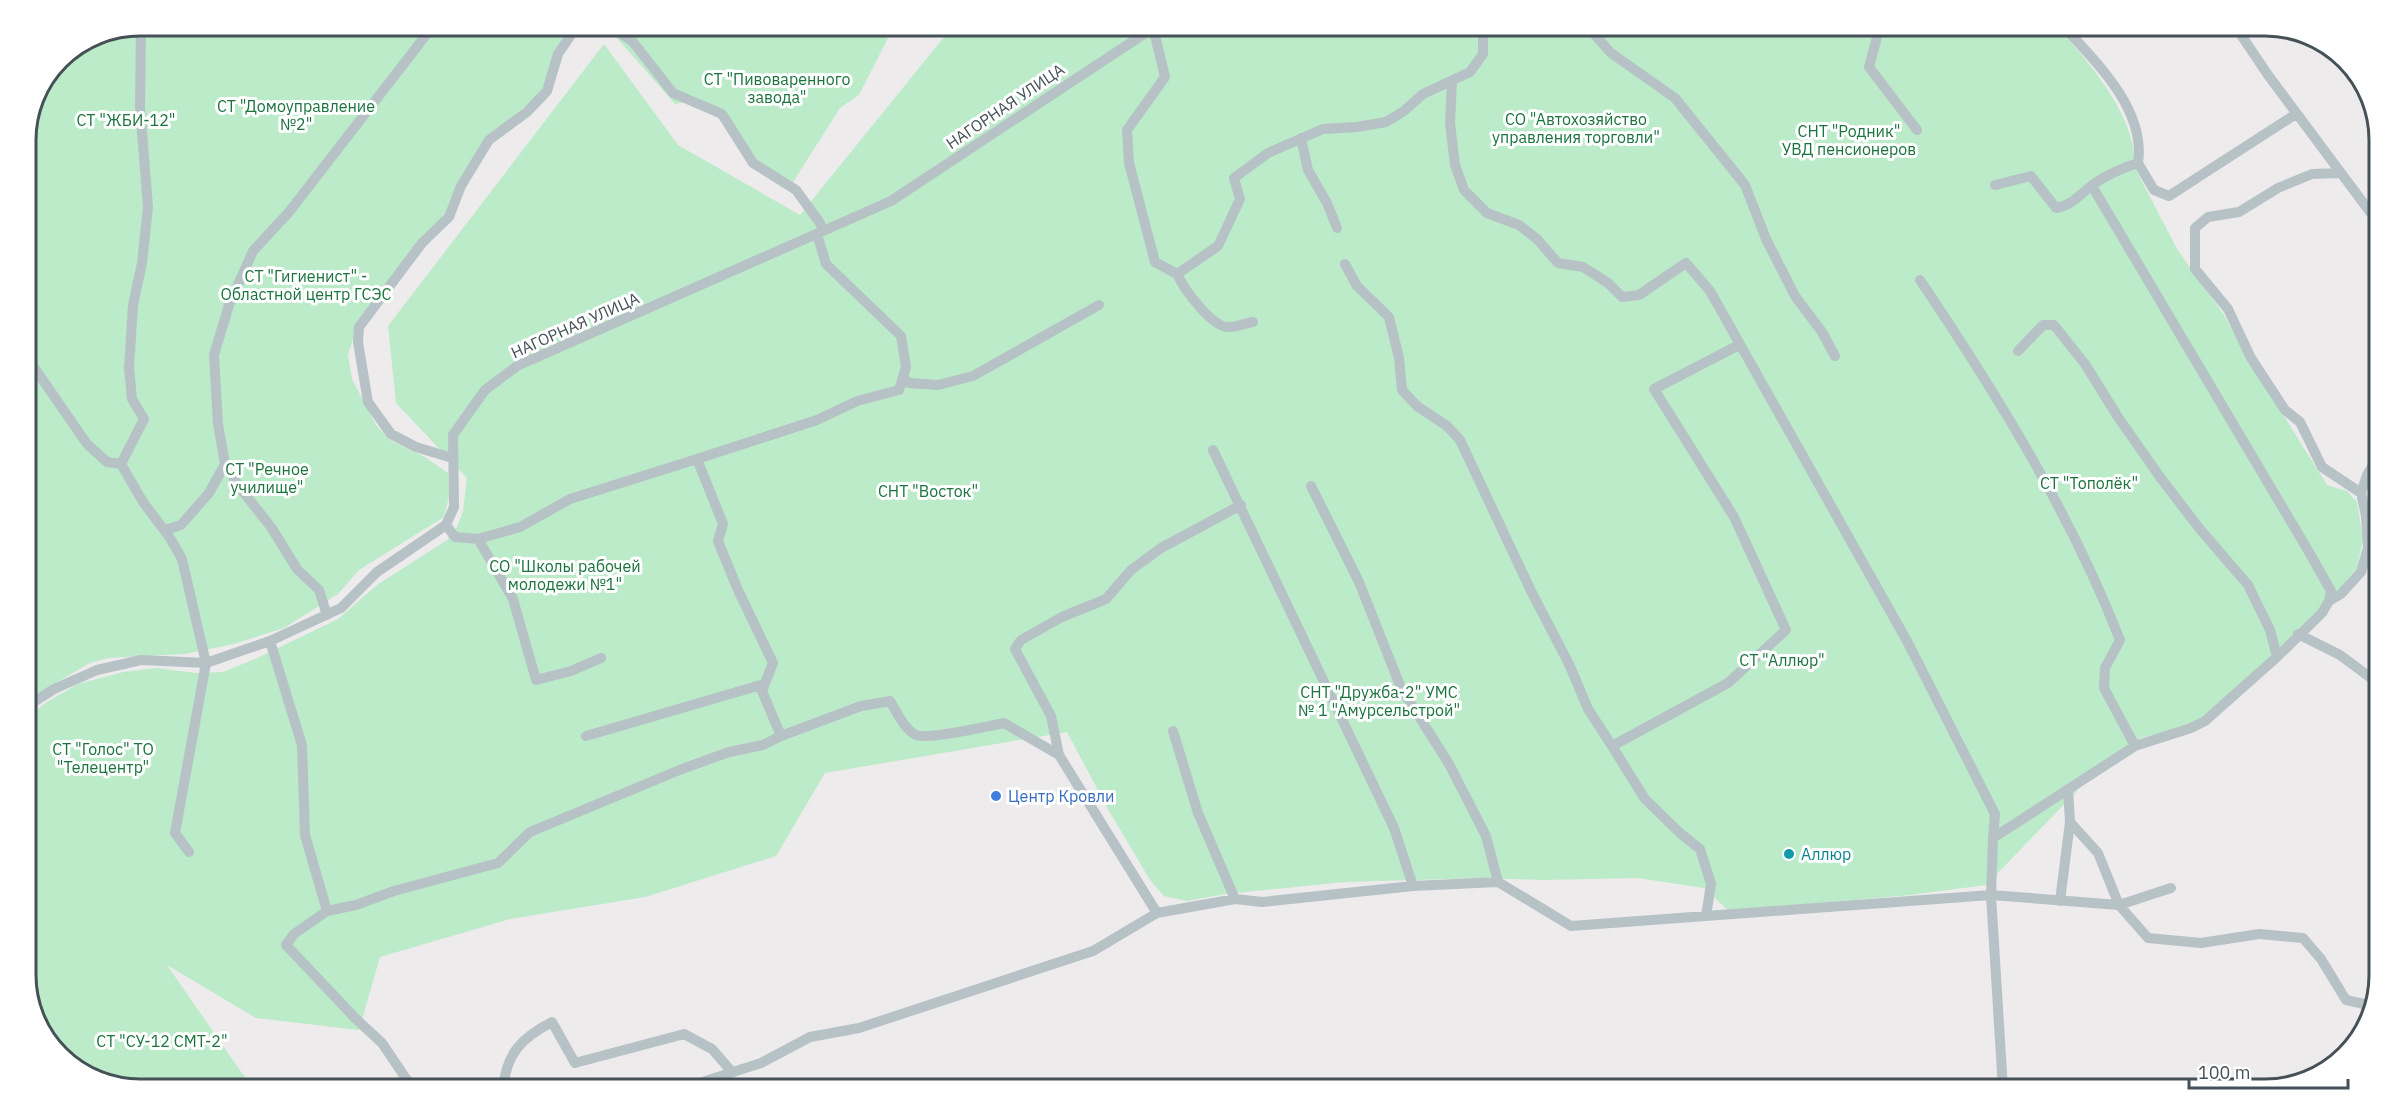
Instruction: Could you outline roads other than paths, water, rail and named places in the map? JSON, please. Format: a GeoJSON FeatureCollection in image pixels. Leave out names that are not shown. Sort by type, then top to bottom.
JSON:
{"type":"FeatureCollection","features":[{"type":"Feature","properties":{"kind":"street"},"geometry":{"type":"LineString","coordinates":[[121,464],[144,419],[132,399],[129,368],[133,305],[142,263],[148,207],[140,107],[141,36]]}},
{"type":"Feature","properties":{"kind":"street"},"geometry":{"type":"LineString","coordinates":[[327,615],[319,590],[297,569],[271,527],[240,488],[225,464],[218,424],[214,355],[229,305],[253,251],[289,212],[425,36]]}},
{"type":"Feature","properties":{"kind":"street"},"geometry":{"type":"LineString","coordinates":[[452,458],[416,447],[391,434],[368,402],[358,342],[359,327],[422,243],[449,217],[461,186],[489,140],[526,112],[547,91],[558,54],[570,36]]}},
{"type":"Feature","properties":{"kind":"street"},"geometry":{"type":"LineString","coordinates":[[36,701],[54,689],[97,670],[141,660],[206,663],[270,641],[341,609],[377,572],[446,525],[455,537],[478,539],[520,527],[570,500],[817,420],[857,401],[899,390],[906,367],[901,336],[826,264],[820,223],[796,190],[753,163],[722,114],[673,93],[633,42],[624,36]]}},
{"type":"Feature","properties":{"kind":"street","name":"НАГОРНАЯ УЛИЦА"},"geometry":{"type":"LineString","coordinates":[[446,525],[454,507],[453,435],[485,390],[517,366],[891,201],[1140,36]]}},
{"type":"Feature","properties":{"kind":"street"},"geometry":{"type":"LineString","coordinates":[[1157,36],[1165,77],[1127,130],[1129,163],[1155,262],[1177,274],[1184,288],[1217,324],[1228,328],[1253,322]]}},
{"type":"Feature","properties":{"kind":"street"},"geometry":{"type":"LineString","coordinates":[[1177,274],[1218,246],[1240,199],[1234,178],[1268,153],[1323,129],[1358,127],[1386,122],[1404,111],[1424,94],[1470,72],[1483,54],[1483,36]]}},
{"type":"Feature","properties":{"kind":"street"},"geometry":{"type":"LineString","coordinates":[[1596,36],[1611,53],[1675,98],[1745,185],[1766,239],[1795,296],[1822,332],[1835,356]]}},
{"type":"Feature","properties":{"kind":"street"},"geometry":{"type":"LineString","coordinates":[[1877,36],[1869,67],[1917,130]]}},
{"type":"Feature","properties":{"kind":"street"},"geometry":{"type":"LineString","coordinates":[[2072,36],[2101,67],[2129,110],[2140,147],[2138,163],[2154,190],[2169,196],[2296,114]]}},
{"type":"Feature","properties":{"kind":"street"},"geometry":{"type":"LineString","coordinates":[[2242,36],[2296,114],[2369,211]]}},
{"type":"Feature","properties":{"kind":"street"},"geometry":{"type":"LineString","coordinates":[[1452,82],[1450,123],[1455,165],[1464,190],[1487,213],[1519,225],[1537,239],[1558,263],[1583,267],[1608,283],[1622,297],[1639,295],[1686,263],[1710,291],[1907,641],[1995,813],[1990,895],[2001,1079]]}},
{"type":"Feature","properties":{"kind":"street"},"geometry":{"type":"LineString","coordinates":[[1301,138],[1308,170],[1327,203],[1337,228]]}},
{"type":"Feature","properties":{"kind":"street"},"geometry":{"type":"LineString","coordinates":[[1995,185],[2031,176],[2056,208],[2065,207],[2120,168],[2138,163]]}},
{"type":"Feature","properties":{"kind":"street"},"geometry":{"type":"LineString","coordinates":[[2339,172],[2312,174],[2278,188],[2239,212],[2208,217],[2195,228],[2195,269],[2228,309],[2251,358],[2285,410],[2300,422],[2322,467],[2361,493]]}},
{"type":"Feature","properties":{"kind":"street"},"geometry":{"type":"LineString","coordinates":[[1993,838],[2135,746],[2191,728],[2205,721],[2277,657],[2322,613],[2329,601],[2331,591],[2092,186]]}},
{"type":"Feature","properties":{"kind":"street"},"geometry":{"type":"LineString","coordinates":[[1345,264],[1357,286],[1389,317],[1402,390],[1417,406],[1447,426],[1460,440],[1531,591],[1569,664],[1588,710],[1645,799],[1700,849],[1711,884],[1706,916]]}},
{"type":"Feature","properties":{"kind":"street"},"geometry":{"type":"LineString","coordinates":[[1920,280],[1971,356],[2006,415],[2064,516],[2102,592],[2120,640],[2105,668],[2104,688],[2135,746]]}},
{"type":"Feature","properties":{"kind":"street"},"geometry":{"type":"LineString","coordinates":[[903,377],[909,383],[938,385],[973,376],[1099,305]]}},
{"type":"Feature","properties":{"kind":"street"},"geometry":{"type":"LineString","coordinates":[[2018,351],[2043,325],[2054,325],[2085,363],[2118,417],[2160,477],[2199,528],[2248,585],[2270,630],[2277,657]]}},
{"type":"Feature","properties":{"kind":"street"},"geometry":{"type":"LineString","coordinates":[[1612,746],[1728,683],[1786,630],[1734,517],[1654,389],[1739,345]]}},
{"type":"Feature","properties":{"kind":"street"},"geometry":{"type":"LineString","coordinates":[[36,370],[87,444],[107,462],[121,464]]}},
{"type":"Feature","properties":{"kind":"street"},"geometry":{"type":"LineString","coordinates":[[1213,450],[1394,828],[1413,886]]}},
{"type":"Feature","properties":{"kind":"street"},"geometry":{"type":"LineString","coordinates":[[697,459],[723,524],[718,541],[738,590],[773,663],[762,691],[782,736]]}},
{"type":"Feature","properties":{"kind":"street"},"geometry":{"type":"LineString","coordinates":[[121,464],[143,502],[165,530],[182,559],[206,663],[175,833],[189,852]]}},
{"type":"Feature","properties":{"kind":"street"},"geometry":{"type":"LineString","coordinates":[[165,530],[181,525],[209,493],[225,464]]}},
{"type":"Feature","properties":{"kind":"street"},"geometry":{"type":"LineString","coordinates":[[2329,601],[2341,594],[2361,572],[2368,548],[2366,516],[2361,493],[2369,472]]}},
{"type":"Feature","properties":{"kind":"street"},"geometry":{"type":"LineString","coordinates":[[1311,486],[1359,582],[1401,688],[1449,764],[1486,836],[1498,882]]}},
{"type":"Feature","properties":{"kind":"street"},"geometry":{"type":"LineString","coordinates":[[1157,914],[1059,755],[1051,716],[1031,675],[1015,650],[1021,640],[1062,617],[1106,599],[1131,570],[1161,548],[1241,505]]}},
{"type":"Feature","properties":{"kind":"street"},"geometry":{"type":"LineString","coordinates":[[478,539],[513,599],[536,680],[571,671],[601,658]]}},
{"type":"Feature","properties":{"kind":"street"},"geometry":{"type":"LineString","coordinates":[[2298,634],[2340,655],[2369,677]]}},
{"type":"Feature","properties":{"kind":"street"},"geometry":{"type":"LineString","coordinates":[[270,641],[302,745],[305,835],[327,911]]}},
{"type":"Feature","properties":{"kind":"street"},"geometry":{"type":"LineString","coordinates":[[586,736],[764,684]]}},
{"type":"Feature","properties":{"kind":"street"},"geometry":{"type":"LineString","coordinates":[[406,1079],[382,1044],[286,945],[294,934],[327,911],[356,905],[394,891],[498,863],[530,832],[682,769],[729,752],[763,745],[861,706],[890,701],[906,727],[917,736],[931,736],[1004,723],[1059,755]]}},
{"type":"Feature","properties":{"kind":"street"},"geometry":{"type":"LineString","coordinates":[[1173,731],[1198,813],[1235,899]]}},
{"type":"Feature","properties":{"kind":"street"},"geometry":{"type":"LineString","coordinates":[[2060,901],[2070,822],[2068,789]]}},
{"type":"Feature","properties":{"kind":"street"},"geometry":{"type":"LineString","coordinates":[[2070,822],[2098,853],[2119,905],[2148,938],[2201,943],[2259,934],[2303,938],[2321,959],[2346,1000],[2364,1004]]}},
{"type":"Feature","properties":{"kind":"street"},"geometry":{"type":"LineString","coordinates":[[711,1079],[762,1063],[810,1036],[859,1028],[1093,951],[1157,914],[1235,899],[1262,902],[1413,886],[1498,882],[1571,926],[1990,895],[2119,905],[2172,888]]}},
{"type":"Feature","properties":{"kind":"street"},"geometry":{"type":"LineString","coordinates":[[504,1079],[506,1068],[516,1047],[536,1030],[552,1023],[575,1063],[684,1034],[712,1048],[732,1072]]}},
{"type":"Feature","properties":{"kind":"place","name":"Центр Кровли"},"geometry":{"type":"Point","coordinates":[996,796]}},
{"type":"Feature","properties":{"kind":"place","name":"Аллюр"},"geometry":{"type":"Point","coordinates":[1789,854]}},
{"type":"Feature","properties":{"kind":"park label","name":"СТ \"Пивоваренного завода\""},"geometry":{"type":"Point","coordinates":[777,88]}},
{"type":"Feature","properties":{"kind":"park label","name":"СТ \"Домоуправление №2\""},"geometry":{"type":"Point","coordinates":[296,115]}},
{"type":"Feature","properties":{"kind":"park label","name":"СТ \"ЖБИ-12\""},"geometry":{"type":"Point","coordinates":[126,120]}},
{"type":"Feature","properties":{"kind":"park label","name":"СО \"Автохозяйство управления торговли\""},"geometry":{"type":"Point","coordinates":[1576,128]}},
{"type":"Feature","properties":{"kind":"park label","name":"СНТ \"Родник\" УВД пенсионеров"},"geometry":{"type":"Point","coordinates":[1849,140]}},
{"type":"Feature","properties":{"kind":"park label","name":"СТ \"Гигиенист\" - Областной центр ГСЭС"},"geometry":{"type":"Point","coordinates":[306,285]}},
{"type":"Feature","properties":{"kind":"park label","name":"СТ \"Речное училище\""},"geometry":{"type":"Point","coordinates":[267,478]}},
{"type":"Feature","properties":{"kind":"park label","name":"СТ \"Тополёк\""},"geometry":{"type":"Point","coordinates":[2089,483]}},
{"type":"Feature","properties":{"kind":"park label","name":"СНТ \"Восток\""},"geometry":{"type":"Point","coordinates":[928,491]}},
{"type":"Feature","properties":{"kind":"park label","name":"СО \"Школы рабочей молодежи №1\""},"geometry":{"type":"Point","coordinates":[565,575]}},
{"type":"Feature","properties":{"kind":"park label","name":"СТ \"Аллюр\""},"geometry":{"type":"Point","coordinates":[1782,660]}},
{"type":"Feature","properties":{"kind":"park label","name":"СНТ \"Дружба-2\" УМС № 1 \"Амурсельстрой\""},"geometry":{"type":"Point","coordinates":[1379,701]}},
{"type":"Feature","properties":{"kind":"park label","name":"СТ \"Голос\" ТО \"Телецентр\""},"geometry":{"type":"Point","coordinates":[103,758]}},
{"type":"Feature","properties":{"kind":"park label","name":"СТ \"СУ-12 СМТ-2\""},"geometry":{"type":"Point","coordinates":[162,1041]}}]}
